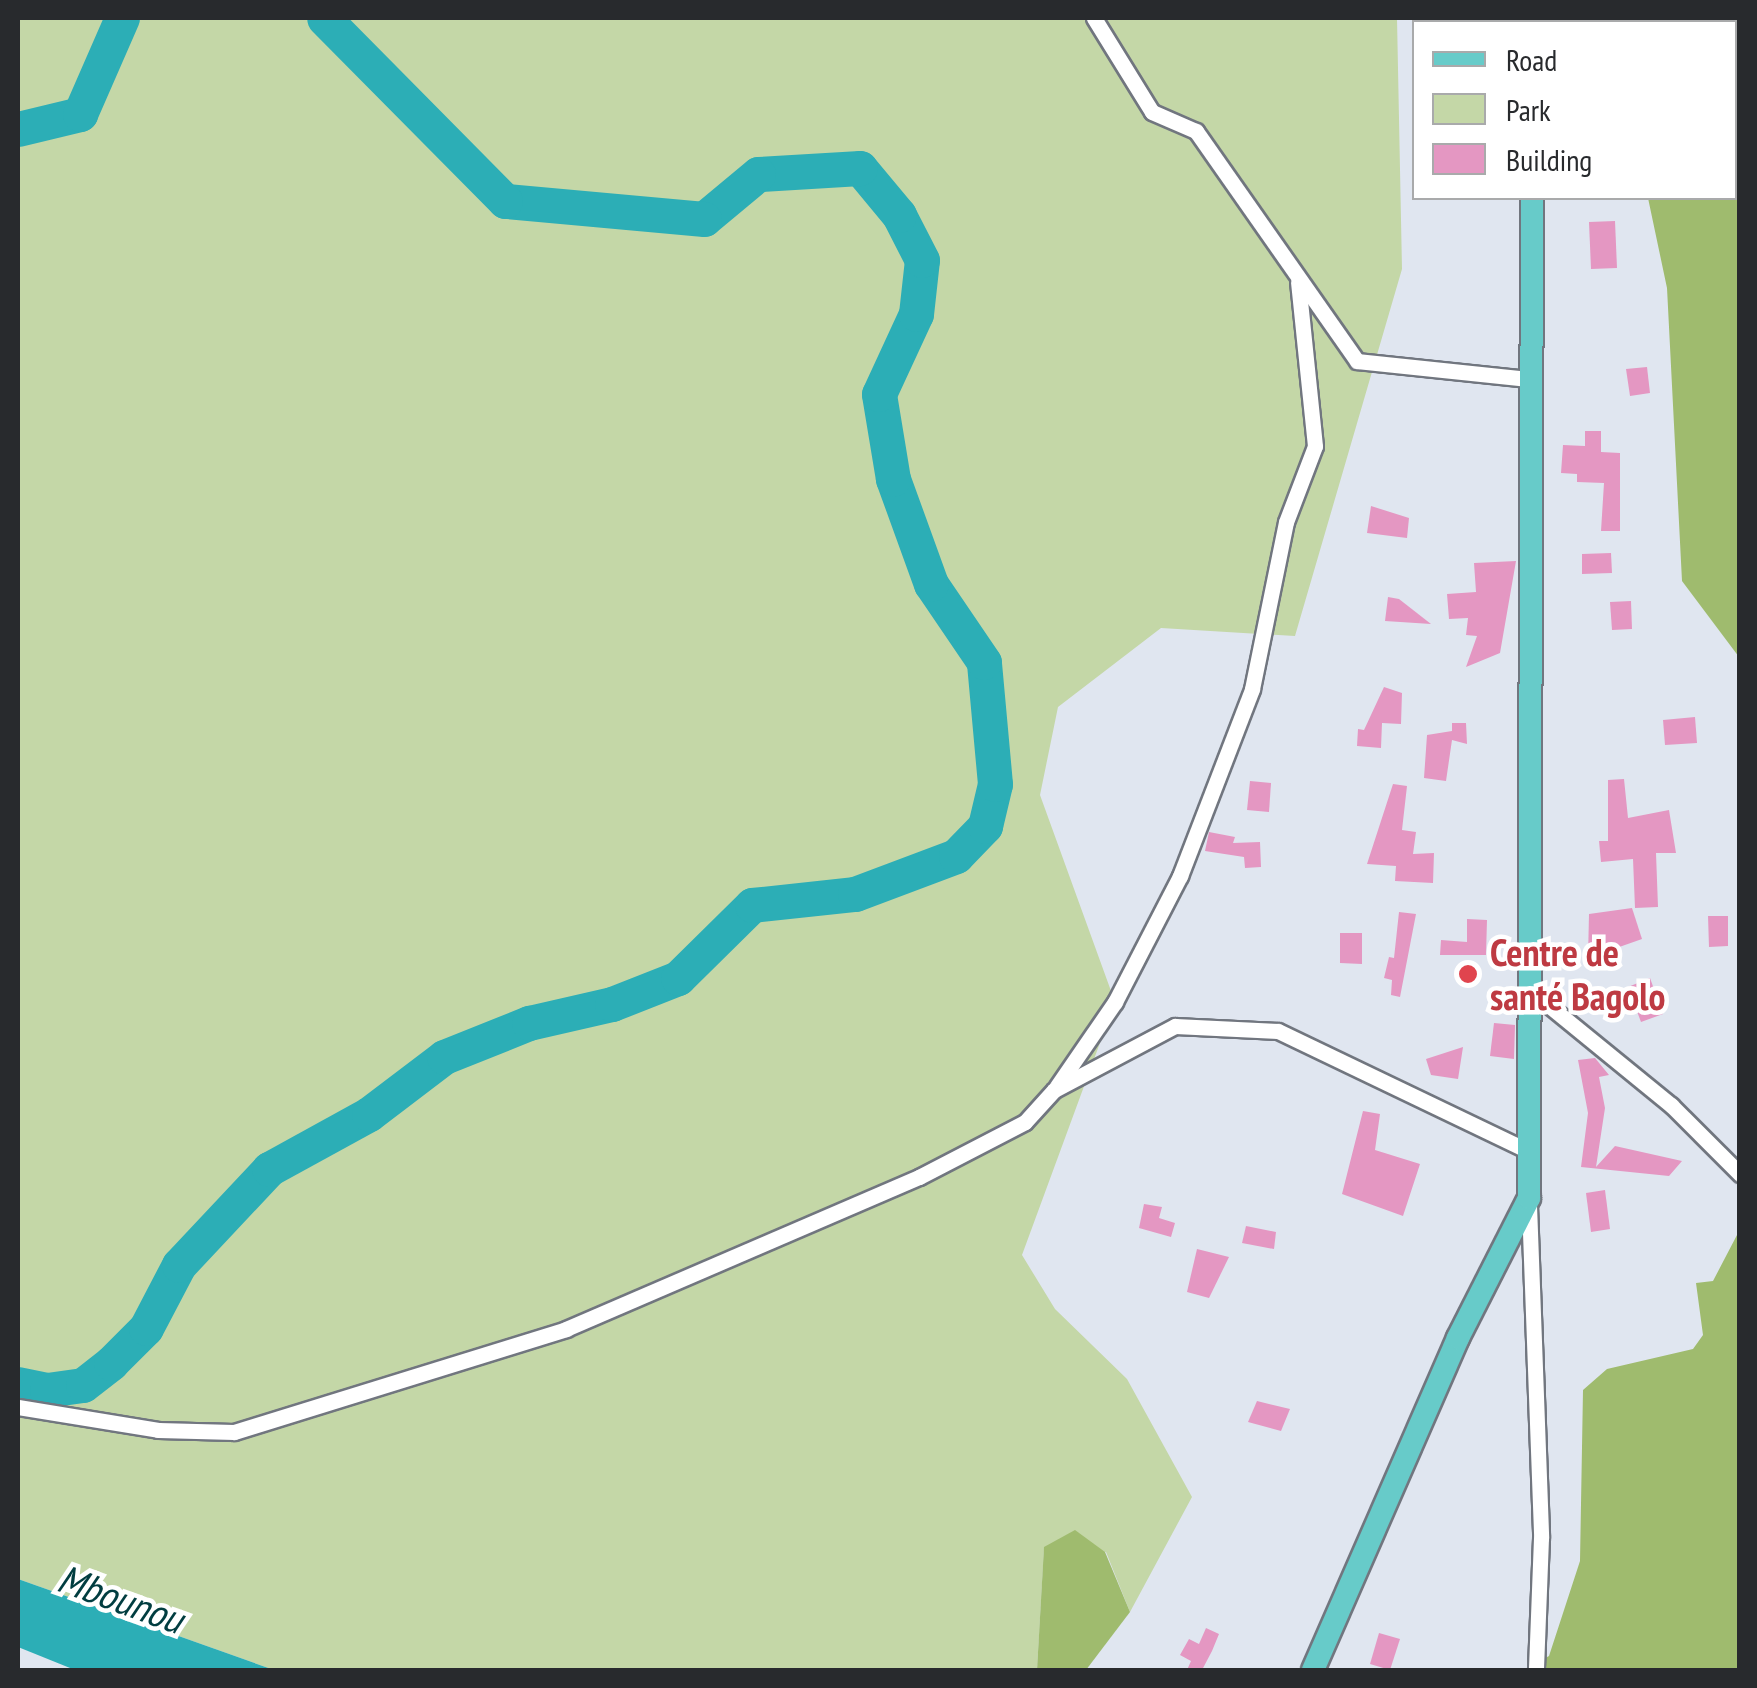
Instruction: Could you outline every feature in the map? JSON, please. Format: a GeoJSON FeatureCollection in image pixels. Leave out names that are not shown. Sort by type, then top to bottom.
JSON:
{"type":"FeatureCollection","features":[{"type":"Feature","properties":{"kind":"main road"},"geometry":{"type":"LineString","coordinates":[[1312,1670],[1458,1338],[1529,1198],[1528,379],[1532,200]]}},
{"type":"Feature","properties":{"kind":"street"},"geometry":{"type":"LineString","coordinates":[[1094,18],[1152,112],[1196,131],[1298,282],[1357,361],[1528,379]]}},
{"type":"Feature","properties":{"kind":"street"},"geometry":{"type":"LineString","coordinates":[[18,1407],[158,1430],[234,1432],[566,1328],[750,1254],[1013,1129],[1054,1090],[1115,1002],[1180,876],[1252,689],[1286,522],[1315,446],[1298,282]]}},
{"type":"Feature","properties":{"kind":"street"},"geometry":{"type":"LineString","coordinates":[[1531,992],[1671,1105],[1740,1174]]}},
{"type":"Feature","properties":{"kind":"street"},"geometry":{"type":"LineString","coordinates":[[1054,1090],[1175,1026],[1278,1031],[1531,1152]]}},
{"type":"Feature","properties":{"kind":"street"},"geometry":{"type":"LineString","coordinates":[[1529,1198],[1541,1538],[1536,1670]]}},
{"type":"Feature","properties":{"kind":"green space"},"geometry":{"type":"Polygon","coordinates":[[[18,18],[1397,18],[1402,269],[1295,636],[1161,628],[1058,707],[1040,795],[1115,1002],[1022,1255],[1055,1309],[1127,1379],[1192,1497],[1130,1612],[1106,1552],[1044,1548],[1037,1670],[274,1670],[18,1579],[18,18]]]}},
{"type":"Feature","properties":{"kind":"green space"},"geometry":{"type":"Polygon","coordinates":[[[1610,18],[1739,18],[1739,657],[1682,581],[1667,288],[1648,200],[1737,200],[1737,20],[1610,18]]]}},
{"type":"Feature","properties":{"kind":"green space"},"geometry":{"type":"Polygon","coordinates":[[[1737,1235],[1739,1670],[1523,1670],[1549,1656],[1580,1561],[1583,1390],[1607,1369],[1693,1349],[1703,1335],[1696,1283],[1713,1281],[1737,1235]]]}},
{"type":"Feature","properties":{"kind":"green space"},"geometry":{"type":"Polygon","coordinates":[[[1075,1530],[1105,1552],[1130,1612],[1086,1670],[1037,1670],[1044,1547],[1075,1530]]]}},
{"type":"Feature","properties":{"kind":"water"},"geometry":{"type":"Polygon","coordinates":[[[18,1579],[274,1670],[75,1670],[18,1647],[18,1579]]]}},
{"type":"Feature","properties":{"kind":"building"},"geometry":{"type":"Polygon","coordinates":[[[1615,221],[1617,268],[1591,269],[1589,222],[1615,221]]]}},
{"type":"Feature","properties":{"kind":"building"},"geometry":{"type":"Polygon","coordinates":[[[1647,367],[1650,393],[1630,396],[1626,369],[1647,367]]]}},
{"type":"Feature","properties":{"kind":"building"},"geometry":{"type":"Polygon","coordinates":[[[1585,431],[1601,431],[1601,452],[1620,453],[1620,531],[1601,531],[1604,483],[1577,482],[1577,474],[1561,473],[1563,445],[1585,446],[1585,431]]]}},
{"type":"Feature","properties":{"kind":"building"},"geometry":{"type":"Polygon","coordinates":[[[1371,506],[1409,518],[1407,538],[1367,533],[1371,506]]]}},
{"type":"Feature","properties":{"kind":"building"},"geometry":{"type":"Polygon","coordinates":[[[1611,553],[1612,573],[1582,574],[1582,554],[1611,553]]]}},
{"type":"Feature","properties":{"kind":"building"},"geometry":{"type":"Polygon","coordinates":[[[1516,561],[1500,653],[1466,667],[1477,636],[1466,635],[1468,618],[1449,619],[1447,594],[1476,592],[1474,563],[1516,561]]]}},
{"type":"Feature","properties":{"kind":"building"},"geometry":{"type":"Polygon","coordinates":[[[1388,597],[1399,599],[1431,624],[1385,621],[1388,597]]]}},
{"type":"Feature","properties":{"kind":"building"},"geometry":{"type":"Polygon","coordinates":[[[1631,601],[1632,629],[1612,630],[1610,602],[1631,601]]]}},
{"type":"Feature","properties":{"kind":"building"},"geometry":{"type":"Polygon","coordinates":[[[1384,687],[1402,693],[1401,724],[1382,723],[1381,748],[1357,746],[1358,729],[1364,730],[1384,687]]]}},
{"type":"Feature","properties":{"kind":"building"},"geometry":{"type":"Polygon","coordinates":[[[1695,717],[1697,743],[1665,745],[1663,720],[1695,717]]]}},
{"type":"Feature","properties":{"kind":"building"},"geometry":{"type":"Polygon","coordinates":[[[1452,723],[1466,723],[1467,744],[1452,740],[1446,781],[1424,778],[1427,735],[1452,731],[1452,723]]]}},
{"type":"Feature","properties":{"kind":"building"},"geometry":{"type":"Polygon","coordinates":[[[1624,779],[1628,818],[1669,810],[1676,853],[1656,853],[1658,907],[1635,908],[1633,859],[1601,862],[1599,841],[1608,841],[1608,780],[1624,779]]]}},
{"type":"Feature","properties":{"kind":"building"},"geometry":{"type":"Polygon","coordinates":[[[1250,781],[1271,783],[1269,812],[1247,810],[1250,781]]]}},
{"type":"Feature","properties":{"kind":"building"},"geometry":{"type":"Polygon","coordinates":[[[1393,784],[1407,786],[1402,830],[1416,832],[1413,854],[1434,853],[1433,883],[1395,881],[1396,866],[1367,864],[1393,784]]]}},
{"type":"Feature","properties":{"kind":"building"},"geometry":{"type":"Polygon","coordinates":[[[1209,832],[1235,837],[1233,843],[1260,842],[1261,867],[1245,868],[1244,857],[1205,851],[1209,832]]]}},
{"type":"Feature","properties":{"kind":"building"},"geometry":{"type":"Polygon","coordinates":[[[1632,908],[1642,939],[1588,958],[1589,914],[1632,908]]]}},
{"type":"Feature","properties":{"kind":"building"},"geometry":{"type":"Polygon","coordinates":[[[1399,912],[1416,914],[1400,997],[1391,995],[1392,980],[1384,978],[1389,957],[1394,958],[1399,912]]]}},
{"type":"Feature","properties":{"kind":"building"},"geometry":{"type":"Polygon","coordinates":[[[1708,916],[1728,916],[1728,946],[1709,947],[1708,916]]]}},
{"type":"Feature","properties":{"kind":"building"},"geometry":{"type":"Polygon","coordinates":[[[1467,919],[1487,920],[1486,955],[1440,955],[1441,940],[1467,942],[1467,919]]]}},
{"type":"Feature","properties":{"kind":"building"},"geometry":{"type":"Polygon","coordinates":[[[1340,933],[1362,933],[1362,964],[1340,963],[1340,933]]]}},
{"type":"Feature","properties":{"kind":"building"},"geometry":{"type":"Polygon","coordinates":[[[1650,978],[1663,1014],[1641,1022],[1628,987],[1650,978]]]}},
{"type":"Feature","properties":{"kind":"building"},"geometry":{"type":"Polygon","coordinates":[[[1494,1023],[1515,1025],[1514,1059],[1490,1056],[1494,1023]]]}},
{"type":"Feature","properties":{"kind":"building"},"geometry":{"type":"Polygon","coordinates":[[[1463,1047],[1458,1079],[1431,1075],[1426,1059],[1463,1047]]]}},
{"type":"Feature","properties":{"kind":"building"},"geometry":{"type":"Polygon","coordinates":[[[1595,1058],[1609,1075],[1599,1077],[1605,1108],[1596,1167],[1615,1146],[1682,1161],[1669,1176],[1581,1167],[1588,1113],[1578,1060],[1595,1058]]]}},
{"type":"Feature","properties":{"kind":"building"},"geometry":{"type":"Polygon","coordinates":[[[1363,1111],[1380,1114],[1375,1150],[1420,1164],[1403,1216],[1342,1194],[1363,1111]]]}},
{"type":"Feature","properties":{"kind":"building"},"geometry":{"type":"Polygon","coordinates":[[[1605,1190],[1610,1229],[1591,1232],[1586,1193],[1605,1190]]]}},
{"type":"Feature","properties":{"kind":"building"},"geometry":{"type":"Polygon","coordinates":[[[1144,1204],[1162,1207],[1159,1218],[1175,1223],[1171,1237],[1139,1228],[1144,1204]]]}},
{"type":"Feature","properties":{"kind":"building"},"geometry":{"type":"Polygon","coordinates":[[[1246,1226],[1276,1232],[1274,1249],[1242,1243],[1246,1226]]]}},
{"type":"Feature","properties":{"kind":"building"},"geometry":{"type":"Polygon","coordinates":[[[1197,1249],[1229,1257],[1209,1298],[1187,1292],[1197,1249]]]}},
{"type":"Feature","properties":{"kind":"building"},"geometry":{"type":"Polygon","coordinates":[[[1257,1401],[1290,1409],[1281,1431],[1248,1422],[1257,1401]]]}},
{"type":"Feature","properties":{"kind":"building"},"geometry":{"type":"Polygon","coordinates":[[[1206,1628],[1219,1634],[1212,1651],[1202,1670],[1187,1670],[1191,1661],[1180,1655],[1189,1639],[1199,1644],[1206,1628]]]}},
{"type":"Feature","properties":{"kind":"building"},"geometry":{"type":"Polygon","coordinates":[[[1379,1633],[1400,1639],[1390,1670],[1370,1664],[1379,1633]]]}},
{"type":"Feature","properties":{"kind":"waterway"},"geometry":{"type":"LineString","coordinates":[[18,129],[80,114],[122,18]]}},
{"type":"Feature","properties":{"kind":"waterway"},"geometry":{"type":"LineString","coordinates":[[18,1384],[47,1390],[83,1385],[146,1328],[179,1265],[269,1169],[369,1114],[444,1057],[529,1023],[612,1004],[678,978],[752,905],[855,894],[956,856],[985,826],[995,784],[984,662],[931,584],[893,479],[879,394],[916,314],[922,260],[899,215],[860,168],[758,174],[704,219],[505,201],[324,18]]}},
{"type":"Feature","properties":{"kind":"place","name":"Centre de santé Bagolo"},"geometry":{"type":"Point","coordinates":[1468,974]}},
{"type":"Feature","properties":{"kind":"water label","name":"Mbounou"},"geometry":{"type":"Point","coordinates":[121,1598]}}]}
